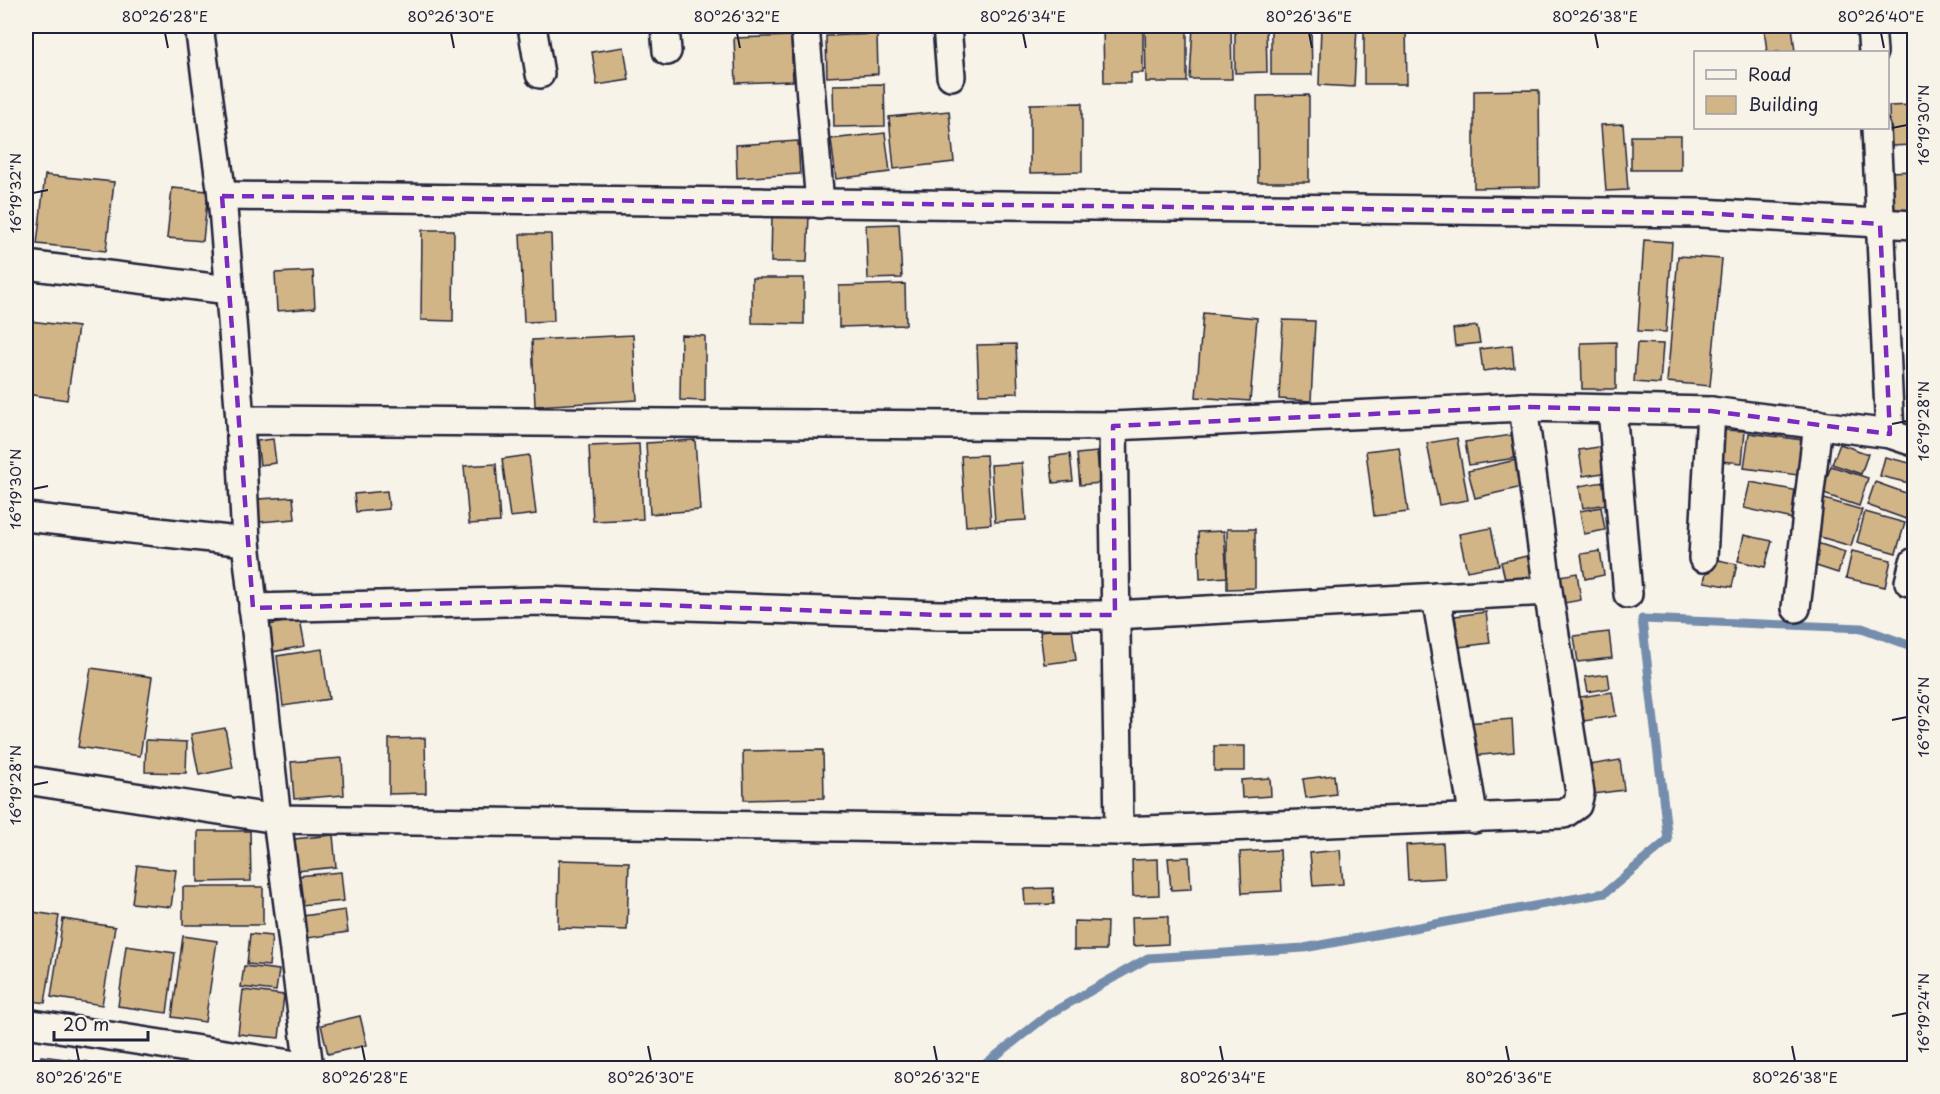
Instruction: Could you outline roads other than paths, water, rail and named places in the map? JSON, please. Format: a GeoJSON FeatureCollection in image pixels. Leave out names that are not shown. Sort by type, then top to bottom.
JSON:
{"type":"FeatureCollection","features":[{"type":"Feature","properties":{"kind":"street"},"geometry":{"type":"LineString","coordinates":[[26,1023],[309,1067],[277,819],[246,542],[240,420],[222,196],[199,26]]}},
{"type":"Feature","properties":{"kind":"street"},"geometry":{"type":"LineString","coordinates":[[532,26],[540,74]]}},
{"type":"Feature","properties":{"kind":"street"},"geometry":{"type":"LineString","coordinates":[[805,26],[820,204]]}},
{"type":"Feature","properties":{"kind":"street"},"geometry":{"type":"LineString","coordinates":[[947,26],[951,76]]}},
{"type":"Feature","properties":{"kind":"street"},"geometry":{"type":"LineString","coordinates":[[1871,26],[1873,51]]}},
{"type":"Feature","properties":{"kind":"street"},"geometry":{"type":"LineString","coordinates":[[240,420],[1113,426],[1523,407],[1711,411],[1818,424],[1902,438],[1880,224],[1876,129]]}},
{"type":"Feature","properties":{"kind":"street"},"geometry":{"type":"LineString","coordinates":[[222,196],[1701,213],[1914,225]]}},
{"type":"Feature","properties":{"kind":"street"},"geometry":{"type":"LineString","coordinates":[[26,265],[229,290]]}},
{"type":"Feature","properties":{"kind":"street"},"geometry":{"type":"LineString","coordinates":[[26,780],[277,819],[1119,831],[1564,814],[1577,805],[1580,793],[1548,591],[1523,407]]}},
{"type":"Feature","properties":{"kind":"street"},"geometry":{"type":"LineString","coordinates":[[1612,409],[1628,594]]}},
{"type":"Feature","properties":{"kind":"street"},"geometry":{"type":"LineString","coordinates":[[1703,558],[1711,411]]}},
{"type":"Feature","properties":{"kind":"street"},"geometry":{"type":"LineString","coordinates":[[1796,608],[1818,424]]}},
{"type":"Feature","properties":{"kind":"street"},"geometry":{"type":"LineString","coordinates":[[1113,426],[1119,831]]}},
{"type":"Feature","properties":{"kind":"street"},"geometry":{"type":"LineString","coordinates":[[26,516],[246,542]]}},
{"type":"Feature","properties":{"kind":"street"},"geometry":{"type":"LineString","coordinates":[[253,608],[544,601],[939,615],[1115,615],[1548,591]]}},
{"type":"Feature","properties":{"kind":"street"},"geometry":{"type":"LineString","coordinates":[[1436,597],[1473,819]]}},
{"type":"Feature","properties":{"kind":"waterway"},"geometry":{"type":"LineString","coordinates":[[980,1068],[1048,1015],[1148,958],[1304,948],[1605,893],[1668,840],[1642,619],[1862,628],[1914,647]]}}]}
